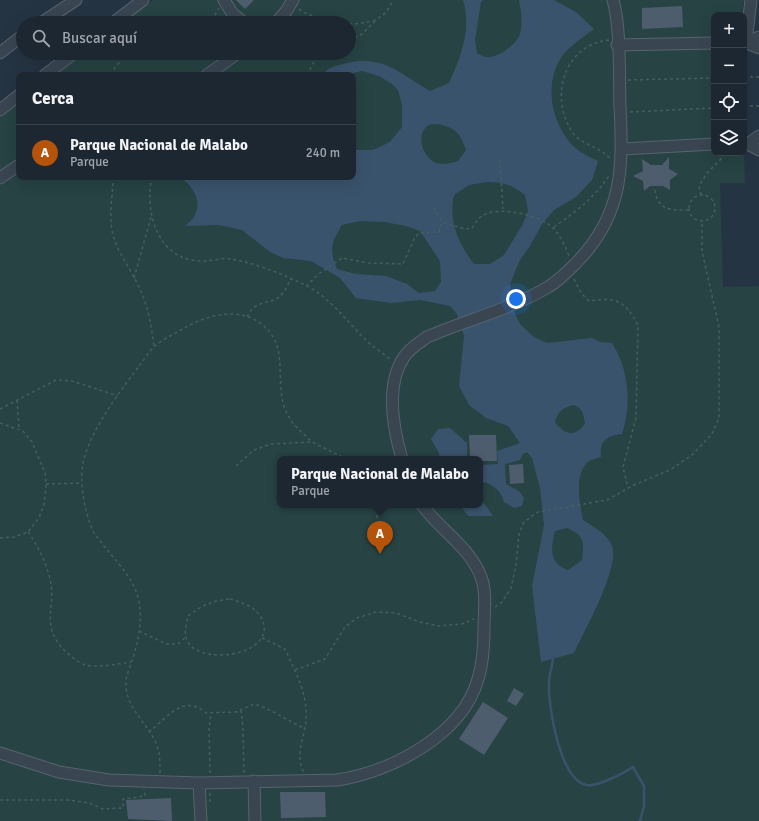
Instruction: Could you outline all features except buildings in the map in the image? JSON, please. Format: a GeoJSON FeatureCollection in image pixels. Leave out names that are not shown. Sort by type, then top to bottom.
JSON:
{"type":"FeatureCollection","features":[{"type":"Feature","properties":{"kind":"lane"},"geometry":{"type":"LineString","coordinates":[[52,16],[76,0]]}},
{"type":"Feature","properties":{"kind":"lane"},"geometry":{"type":"LineString","coordinates":[[122,16],[143,0]]}},
{"type":"Feature","properties":{"kind":"lane"},"geometry":{"type":"LineString","coordinates":[[224,0],[236,16]]}},
{"type":"Feature","properties":{"kind":"lane"},"geometry":{"type":"LineString","coordinates":[[401,456],[395,429],[393,401],[394,384],[399,365],[404,356],[413,346],[427,337],[530,297],[550,286],[573,266],[594,241],[613,207],[620,178],[622,149],[617,42],[613,0]]}},
{"type":"Feature","properties":{"kind":"lane"},"geometry":{"type":"LineString","coordinates":[[747,34],[751,0]]}},
{"type":"Feature","properties":{"kind":"lane"},"geometry":{"type":"LineString","coordinates":[[281,16],[292,2]]}},
{"type":"Feature","properties":{"kind":"lane"},"geometry":{"type":"LineString","coordinates":[[747,42],[759,37]]}},
{"type":"Feature","properties":{"kind":"lane"},"geometry":{"type":"LineString","coordinates":[[0,53],[16,40]]}},
{"type":"Feature","properties":{"kind":"lane"},"geometry":{"type":"LineString","coordinates":[[617,42],[711,43]]}},
{"type":"Feature","properties":{"kind":"lane"},"geometry":{"type":"LineString","coordinates":[[747,42],[759,48]]}},
{"type":"Feature","properties":{"kind":"lane"},"geometry":{"type":"LineString","coordinates":[[49,72],[65,60]]}},
{"type":"Feature","properties":{"kind":"lane"},"geometry":{"type":"LineString","coordinates":[[211,72],[228,60]]}},
{"type":"Feature","properties":{"kind":"lane"},"geometry":{"type":"LineString","coordinates":[[0,110],[16,97]]}},
{"type":"Feature","properties":{"kind":"lane"},"geometry":{"type":"LineString","coordinates":[[747,143],[759,136]]}},
{"type":"Feature","properties":{"kind":"lane"},"geometry":{"type":"LineString","coordinates":[[622,149],[711,144]]}},
{"type":"Feature","properties":{"kind":"lane"},"geometry":{"type":"LineString","coordinates":[[747,144],[759,150]]}},
{"type":"Feature","properties":{"kind":"lane"},"geometry":{"type":"LineString","coordinates":[[0,178],[16,167]]}},
{"type":"Feature","properties":{"kind":"lane"},"geometry":{"type":"LineString","coordinates":[[0,753],[59,772],[109,780],[144,782],[311,781],[358,777],[380,770],[400,760],[445,729],[462,710],[472,694],[478,680],[483,654],[484,589],[482,578],[467,552],[430,516],[424,508]]}},
{"type":"Feature","properties":{"kind":"lane"},"geometry":{"type":"LineString","coordinates":[[249,781],[255,821]]}},
{"type":"Feature","properties":{"kind":"lane"},"geometry":{"type":"LineString","coordinates":[[201,821],[204,782]]}},
{"type":"Feature","properties":{"kind":"path"},"geometry":{"type":"LineString","coordinates":[[214,16],[224,0]]}},
{"type":"Feature","properties":{"kind":"path"},"geometry":{"type":"LineString","coordinates":[[356,37],[362,34],[377,19],[387,12],[393,0]]}},
{"type":"Feature","properties":{"kind":"path"},"geometry":{"type":"LineString","coordinates":[[292,2],[308,14],[315,16]]}},
{"type":"Feature","properties":{"kind":"path"},"geometry":{"type":"LineString","coordinates":[[356,23],[377,19]]}},
{"type":"Feature","properties":{"kind":"path"},"geometry":{"type":"LineString","coordinates":[[610,167],[610,160],[604,152],[586,144],[573,133],[566,120],[561,100],[562,80],[567,68],[581,52],[597,42],[617,42]]}},
{"type":"Feature","properties":{"kind":"path"},"geometry":{"type":"LineString","coordinates":[[113,72],[115,67],[122,60]]}},
{"type":"Feature","properties":{"kind":"path"},"geometry":{"type":"LineString","coordinates":[[309,72],[315,60]]}},
{"type":"Feature","properties":{"kind":"path"},"geometry":{"type":"LineString","coordinates":[[747,77],[759,77]]}},
{"type":"Feature","properties":{"kind":"path"},"geometry":{"type":"LineString","coordinates":[[619,80],[711,78]]}},
{"type":"Feature","properties":{"kind":"path"},"geometry":{"type":"LineString","coordinates":[[747,106],[759,106]]}},
{"type":"Feature","properties":{"kind":"path"},"geometry":{"type":"LineString","coordinates":[[620,112],[711,108]]}},
{"type":"Feature","properties":{"kind":"path"},"geometry":{"type":"LineString","coordinates":[[701,195],[699,186],[707,173],[722,159],[722,156]]}},
{"type":"Feature","properties":{"kind":"path"},"geometry":{"type":"LineString","coordinates":[[500,159],[503,210]]}},
{"type":"Feature","properties":{"kind":"path"},"geometry":{"type":"LineString","coordinates":[[553,228],[578,210],[601,188],[610,173]]}},
{"type":"Feature","properties":{"kind":"path"},"geometry":{"type":"LineString","coordinates":[[113,180],[111,218],[113,235],[124,262],[134,278],[149,310],[154,346]]}},
{"type":"Feature","properties":{"kind":"path"},"geometry":{"type":"LineString","coordinates":[[152,180],[150,204],[154,226],[165,246],[180,257],[200,261],[229,258],[251,264],[306,286],[337,309],[364,338],[399,365]]}},
{"type":"Feature","properties":{"kind":"path"},"geometry":{"type":"LineString","coordinates":[[656,190],[656,201],[662,207],[674,210],[689,210]]}},
{"type":"Feature","properties":{"kind":"path"},"geometry":{"type":"LineString","coordinates":[[701,195],[712,199],[715,207],[711,216],[702,221],[694,218],[689,210],[690,202],[697,196],[701,195]]}},
{"type":"Feature","properties":{"kind":"path"},"geometry":{"type":"LineString","coordinates":[[306,286],[320,272],[342,258],[368,263],[403,264],[414,239],[419,233],[439,232],[442,222],[434,207]]}},
{"type":"Feature","properties":{"kind":"path"},"geometry":{"type":"LineString","coordinates":[[442,222],[465,229],[472,228],[482,216],[503,210],[513,213],[522,213],[546,223],[553,228],[562,240],[573,266],[573,276],[581,293],[588,301],[607,298],[622,302],[631,312],[638,325],[636,418],[623,467],[628,488]]}},
{"type":"Feature","properties":{"kind":"path"},"geometry":{"type":"LineString","coordinates":[[134,278],[152,215]]}},
{"type":"Feature","properties":{"kind":"path"},"geometry":{"type":"LineString","coordinates":[[295,670],[325,659],[345,627],[357,618],[376,612],[396,613],[420,622],[439,626],[462,624],[484,615],[502,602],[511,588],[516,565],[519,534],[524,522],[538,512],[607,500],[628,488],[670,470],[692,455],[712,434],[719,418],[719,327],[702,251],[702,221]]}},
{"type":"Feature","properties":{"kind":"path"},"geometry":{"type":"LineString","coordinates":[[246,316],[250,309],[260,303],[275,299],[283,293],[291,279]]}},
{"type":"Feature","properties":{"kind":"path"},"geometry":{"type":"LineString","coordinates":[[161,782],[160,755],[154,740],[130,705],[126,685],[137,644],[141,617],[136,594],[126,574],[94,533],[87,514],[82,483],[82,466],[86,452],[97,429],[118,396],[154,346],[189,324],[225,314],[240,314],[264,326],[274,336],[278,349],[282,399],[287,415],[312,442],[340,456]]}},
{"type":"Feature","properties":{"kind":"path"},"geometry":{"type":"LineString","coordinates":[[0,409],[56,380],[72,381],[118,396]]}},
{"type":"Feature","properties":{"kind":"path"},"geometry":{"type":"LineString","coordinates":[[17,400],[20,430]]}},
{"type":"Feature","properties":{"kind":"path"},"geometry":{"type":"LineString","coordinates":[[0,423],[23,431],[32,442],[45,473],[46,484],[44,504],[39,518],[28,532],[14,537],[0,538]]}},
{"type":"Feature","properties":{"kind":"path"},"geometry":{"type":"LineString","coordinates":[[236,466],[254,450],[271,444],[312,442]]}},
{"type":"Feature","properties":{"kind":"path"},"geometry":{"type":"LineString","coordinates":[[46,484],[82,483]]}},
{"type":"Feature","properties":{"kind":"path"},"geometry":{"type":"LineString","coordinates":[[377,508],[377,518]]}},
{"type":"Feature","properties":{"kind":"path"},"geometry":{"type":"LineString","coordinates":[[28,532],[36,543],[51,580],[51,630],[59,645],[71,657],[84,664],[97,666],[131,662]]}},
{"type":"Feature","properties":{"kind":"path"},"geometry":{"type":"LineString","coordinates":[[214,600],[230,600],[245,603],[258,612],[264,624],[261,638],[248,649],[232,655],[215,656],[190,645],[186,637],[188,616],[200,606],[214,600]]}},
{"type":"Feature","properties":{"kind":"path"},"geometry":{"type":"LineString","coordinates":[[139,631],[166,644],[178,644],[186,637]]}},
{"type":"Feature","properties":{"kind":"path"},"geometry":{"type":"LineString","coordinates":[[261,638],[285,649],[295,670],[306,703],[301,748],[301,768],[311,781]]}},
{"type":"Feature","properties":{"kind":"path"},"geometry":{"type":"LineString","coordinates":[[149,732],[178,708],[186,704],[198,706],[206,713],[236,712],[254,704],[266,707],[285,720],[304,728]]}},
{"type":"Feature","properties":{"kind":"path"},"geometry":{"type":"LineString","coordinates":[[241,710],[249,781]]}},
{"type":"Feature","properties":{"kind":"path"},"geometry":{"type":"LineString","coordinates":[[210,806],[204,782],[211,713]]}},
{"type":"Feature","properties":{"kind":"path"},"geometry":{"type":"LineString","coordinates":[[0,800],[68,800],[89,804],[103,809],[123,808],[123,799],[145,796],[144,782]]}},
{"type":"Feature","properties":{"kind":"green space"},"geometry":{"type":"Polygon","coordinates":[[[153,0],[744,0],[742,12],[711,12],[711,156],[744,156],[745,183],[720,183],[723,287],[759,286],[759,821],[0,821],[0,117],[16,104],[16,180],[356,180],[356,72],[59,72],[75,60],[356,60],[356,16],[132,16],[153,0]]]}},
{"type":"Feature","properties":{"kind":"water"},"geometry":{"type":"Polygon","coordinates":[[[463,0],[483,0],[481,2],[475,40],[477,53],[486,57],[498,55],[512,46],[518,38],[522,21],[519,0],[554,0],[576,12],[594,29],[573,45],[560,59],[553,76],[552,88],[554,112],[564,134],[579,151],[598,161],[592,180],[576,197],[554,210],[542,224],[530,246],[520,260],[510,284],[514,311],[520,324],[534,337],[547,343],[592,338],[600,342],[612,343],[618,353],[625,376],[628,399],[627,411],[622,434],[612,436],[605,440],[601,447],[601,457],[589,461],[581,473],[579,481],[579,497],[583,520],[603,534],[612,546],[613,556],[611,569],[606,584],[600,600],[574,653],[541,662],[532,586],[544,525],[540,488],[532,458],[527,452],[523,454],[520,460],[505,464],[506,484],[519,491],[524,498],[522,506],[514,508],[504,502],[500,492],[485,482],[483,483],[483,465],[498,464],[497,451],[520,443],[508,426],[486,418],[469,405],[459,386],[464,336],[457,314],[450,306],[420,300],[391,303],[356,298],[340,278],[311,261],[283,258],[270,252],[242,230],[219,225],[185,226],[192,220],[196,213],[197,200],[191,188],[184,180],[356,180],[356,150],[373,150],[390,142],[402,127],[402,105],[398,90],[392,84],[379,76],[362,71],[326,72],[336,66],[360,61],[382,64],[430,91],[449,83],[461,53],[466,32],[463,0]],[[437,124],[429,125],[422,134],[421,139],[423,150],[426,155],[434,162],[440,164],[458,161],[466,150],[459,135],[449,127],[437,124]],[[486,182],[469,185],[454,195],[452,204],[453,222],[459,240],[474,264],[490,264],[504,255],[523,224],[528,211],[525,195],[515,188],[498,182],[486,182]],[[360,221],[342,225],[335,237],[332,251],[337,269],[356,274],[386,276],[407,284],[419,293],[435,291],[441,282],[440,261],[420,231],[406,226],[384,222],[360,221]],[[573,405],[561,410],[555,422],[562,430],[570,433],[578,431],[585,423],[581,409],[573,405]],[[567,528],[555,531],[552,554],[557,563],[568,570],[582,560],[582,540],[577,534],[567,528]]]}},
{"type":"Feature","properties":{"kind":"water"},"geometry":{"type":"Polygon","coordinates":[[[450,428],[467,443],[467,456],[439,456],[439,453],[431,439],[438,429],[450,428]]]}},
{"type":"Feature","properties":{"kind":"water"},"geometry":{"type":"Polygon","coordinates":[[[483,502],[493,516],[468,516],[462,508],[483,508],[483,502]]]}},
{"type":"Feature","properties":{"kind":"waterway"},"geometry":{"type":"LineString","coordinates":[[553,659],[549,680],[549,694],[553,724],[563,757],[570,771],[578,780],[587,785],[591,785],[610,779],[633,767],[644,786],[644,806],[640,821]]}},
{"type":"Feature","properties":{"kind":"place","name":"Parque Nacional de Malabo"},"geometry":{"type":"Point","coordinates":[380,554]}}]}
